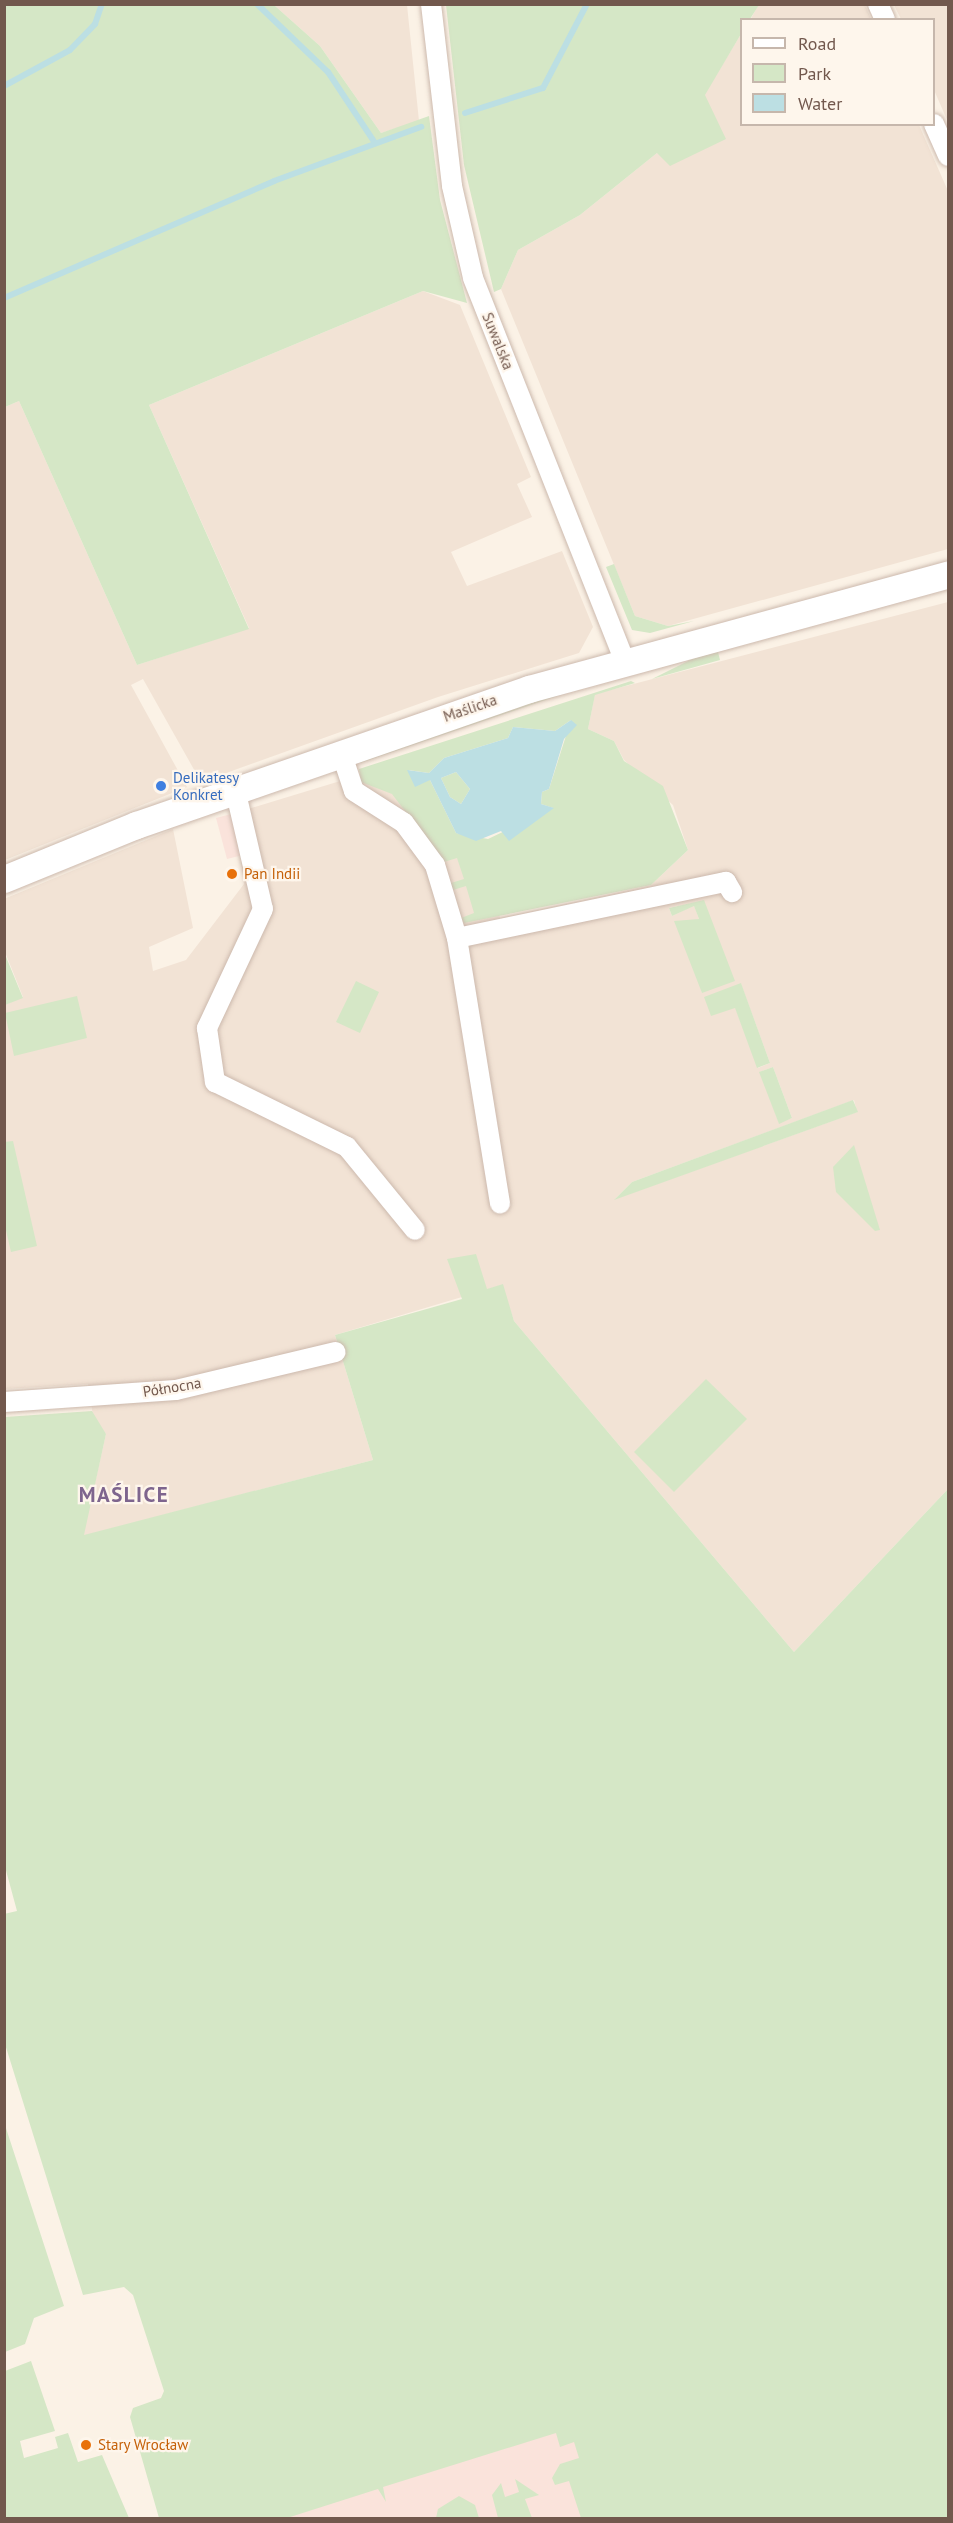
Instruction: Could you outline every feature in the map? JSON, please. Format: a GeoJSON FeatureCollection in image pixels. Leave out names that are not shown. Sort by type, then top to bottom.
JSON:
{"type":"FeatureCollection","features":[{"type":"Feature","properties":{"kind":"street","name":"Suwalska"},"geometry":{"type":"LineString","coordinates":[[431,4],[452,186],[473,278],[625,661]]}},
{"type":"Feature","properties":{"kind":"street"},"geometry":{"type":"LineString","coordinates":[[878,4],[884,18]]}},
{"type":"Feature","properties":{"kind":"street"},"geometry":{"type":"LineString","coordinates":[[934,126],[948,156]]}},
{"type":"Feature","properties":{"kind":"street","name":"Maślicka"},"geometry":{"type":"LineString","coordinates":[[4,879],[235,789],[341,752],[625,661],[948,574]]}},
{"type":"Feature","properties":{"kind":"street"},"geometry":{"type":"LineString","coordinates":[[341,752],[354,791],[404,823],[435,865],[457,938],[500,1204]]}},
{"type":"Feature","properties":{"kind":"street"},"geometry":{"type":"LineString","coordinates":[[235,789],[263,909],[207,1028],[215,1082],[347,1147],[415,1230]]}},
{"type":"Feature","properties":{"kind":"street"},"geometry":{"type":"LineString","coordinates":[[457,938],[726,882],[732,892]]}},
{"type":"Feature","properties":{"kind":"street","name":"Północna"},"geometry":{"type":"LineString","coordinates":[[4,1402],[176,1390],[336,1352]]}},
{"type":"Feature","properties":{"kind":"shaded area"},"geometry":{"type":"Polygon","coordinates":[[[759,4],[865,5],[871,18],[751,18],[759,4]]]}},
{"type":"Feature","properties":{"kind":"shaded area"},"geometry":{"type":"Polygon","coordinates":[[[274,5],[407,5],[419,121],[381,133],[320,46],[274,5]]]}},
{"type":"Feature","properties":{"kind":"shaded area"},"geometry":{"type":"Polygon","coordinates":[[[894,5],[948,5],[948,122],[935,92],[935,18],[900,18],[894,5]]]}},
{"type":"Feature","properties":{"kind":"shaded area"},"geometry":{"type":"Polygon","coordinates":[[[740,36],[740,126],[919,126],[948,191],[948,549],[668,626],[635,616],[501,289],[518,250],[580,215],[657,153],[704,95],[740,36]]]}},
{"type":"Feature","properties":{"kind":"shaded area"},"geometry":{"type":"Polygon","coordinates":[[[423,291],[460,305],[531,477],[517,484],[532,517],[451,552],[467,586],[562,551],[593,627],[579,653],[438,697],[201,782],[143,679],[131,685],[187,787],[5,860],[5,407],[19,401],[137,665],[249,628],[149,405],[423,291]]]}},
{"type":"Feature","properties":{"kind":"shaded area"},"geometry":{"type":"Polygon","coordinates":[[[948,602],[948,1489],[794,1652],[514,1321],[502,1285],[335,1335],[373,1460],[83,1536],[106,1434],[94,1422],[88,1384],[5,1389],[4,1005],[23,997],[5,952],[4,899],[173,829],[193,928],[149,947],[153,971],[186,960],[244,884],[235,813],[360,775],[395,791],[488,877],[500,918],[651,885],[688,850],[673,805],[624,760],[614,741],[588,729],[595,694],[948,602]],[[704,901],[669,908],[672,916],[694,905],[699,919],[690,922],[702,993],[704,901]],[[741,984],[735,1007],[758,1068],[770,1063],[741,984]],[[773,1067],[760,1072],[779,1123],[792,1118],[773,1067]],[[854,1100],[632,1182],[615,1199],[857,1112],[854,1100]]]}},
{"type":"Feature","properties":{"kind":"shaded area"},"geometry":{"type":"Polygon","coordinates":[[[235,813],[243,855],[227,859],[216,818],[235,813]]]}},
{"type":"Feature","properties":{"kind":"shaded area"},"geometry":{"type":"Polygon","coordinates":[[[572,2424],[601,2518],[277,2518],[572,2424]]]}},
{"type":"Feature","properties":{"kind":"green space"},"geometry":{"type":"Polygon","coordinates":[[[446,4],[759,5],[751,18],[740,18],[740,36],[705,95],[726,139],[670,166],[657,153],[580,215],[518,250],[501,289],[494,292],[464,165],[446,4]]]}},
{"type":"Feature","properties":{"kind":"green space"},"geometry":{"type":"Polygon","coordinates":[[[4,5],[274,5],[320,46],[381,133],[429,116],[440,200],[467,303],[423,291],[149,405],[249,629],[137,665],[19,401],[5,407],[4,5]]]}},
{"type":"Feature","properties":{"kind":"green space"},"geometry":{"type":"Polygon","coordinates":[[[614,564],[635,616],[668,626],[694,621],[650,633],[632,630],[606,567],[614,564]]]}},
{"type":"Feature","properties":{"kind":"green space"},"geometry":{"type":"Polygon","coordinates":[[[718,652],[720,660],[652,679],[694,658],[718,652]]]}},
{"type":"Feature","properties":{"kind":"green space"},"geometry":{"type":"Polygon","coordinates":[[[631,681],[635,683],[595,695],[588,729],[614,741],[624,761],[663,786],[688,850],[651,885],[464,923],[461,918],[474,913],[466,886],[453,890],[451,883],[464,879],[457,858],[444,862],[392,794],[361,782],[359,769],[631,681]],[[571,720],[555,731],[513,727],[508,738],[444,758],[429,773],[408,770],[430,780],[456,833],[488,839],[553,808],[541,804],[542,792],[549,789],[571,720]]]}},
{"type":"Feature","properties":{"kind":"green space"},"geometry":{"type":"Polygon","coordinates":[[[581,688],[360,763],[363,757],[475,717],[581,688]]]}},
{"type":"Feature","properties":{"kind":"green space"},"geometry":{"type":"Polygon","coordinates":[[[456,772],[470,789],[461,804],[450,797],[441,778],[456,772]]]}},
{"type":"Feature","properties":{"kind":"green space"},"geometry":{"type":"Polygon","coordinates":[[[704,900],[735,981],[702,993],[674,921],[699,919],[694,906],[672,916],[669,908],[704,900]]]}},
{"type":"Feature","properties":{"kind":"green space"},"geometry":{"type":"Polygon","coordinates":[[[4,952],[23,998],[5,1005],[4,1005],[4,952]]]}},
{"type":"Feature","properties":{"kind":"green space"},"geometry":{"type":"Polygon","coordinates":[[[356,981],[379,992],[360,1033],[336,1022],[356,981]]]}},
{"type":"Feature","properties":{"kind":"green space"},"geometry":{"type":"Polygon","coordinates":[[[741,983],[770,1063],[757,1068],[735,1008],[711,1016],[704,997],[741,983]]]}},
{"type":"Feature","properties":{"kind":"green space"},"geometry":{"type":"Polygon","coordinates":[[[77,996],[87,1038],[14,1056],[5,1013],[77,996]]]}},
{"type":"Feature","properties":{"kind":"green space"},"geometry":{"type":"Polygon","coordinates":[[[773,1067],[792,1118],[779,1124],[759,1072],[773,1067]]]}},
{"type":"Feature","properties":{"kind":"green space"},"geometry":{"type":"Polygon","coordinates":[[[853,1100],[858,1112],[614,1200],[632,1182],[853,1100]]]}},
{"type":"Feature","properties":{"kind":"green space"},"geometry":{"type":"Polygon","coordinates":[[[13,1141],[37,1246],[11,1252],[5,1226],[4,1142],[13,1141]]]}},
{"type":"Feature","properties":{"kind":"green space"},"geometry":{"type":"Polygon","coordinates":[[[854,1145],[880,1230],[875,1231],[836,1192],[833,1167],[854,1145]]]}},
{"type":"Feature","properties":{"kind":"green space"},"geometry":{"type":"Polygon","coordinates":[[[476,1254],[487,1289],[503,1284],[514,1321],[794,1652],[948,1489],[948,2518],[581,2518],[569,2481],[555,2485],[552,2478],[560,2464],[579,2458],[574,2442],[560,2447],[556,2433],[383,2487],[386,2502],[378,2489],[287,2518],[159,2518],[130,2417],[133,2408],[161,2398],[164,2391],[133,2295],[124,2287],[83,2295],[5,2044],[4,1914],[17,1911],[4,1863],[5,1417],[92,1411],[106,1434],[84,1535],[373,1460],[335,1335],[462,1299],[447,1259],[476,1254]]]}},
{"type":"Feature","properties":{"kind":"green space"},"geometry":{"type":"Polygon","coordinates":[[[706,1379],[747,1419],[674,1492],[634,1452],[706,1379]]]}},
{"type":"Feature","properties":{"kind":"green space"},"geometry":{"type":"Polygon","coordinates":[[[4,2122],[64,2306],[34,2318],[25,2344],[5,2352],[4,2122]]]}},
{"type":"Feature","properties":{"kind":"green space"},"geometry":{"type":"Polygon","coordinates":[[[31,2361],[55,2431],[20,2441],[24,2458],[58,2448],[55,2437],[68,2433],[78,2462],[102,2455],[129,2518],[5,2518],[5,2371],[31,2361]]]}},
{"type":"Feature","properties":{"kind":"green space"},"geometry":{"type":"Polygon","coordinates":[[[515,2479],[539,2495],[525,2499],[532,2518],[498,2518],[492,2495],[501,2483],[505,2497],[519,2492],[515,2479]]]}},
{"type":"Feature","properties":{"kind":"green space"},"geometry":{"type":"Polygon","coordinates":[[[459,2496],[475,2505],[479,2518],[436,2518],[438,2509],[459,2496]]]}},
{"type":"Feature","properties":{"kind":"water"},"geometry":{"type":"Polygon","coordinates":[[[571,720],[577,725],[564,739],[549,789],[542,792],[541,804],[554,808],[509,841],[501,831],[476,841],[456,833],[430,780],[415,787],[407,770],[429,773],[444,758],[508,738],[513,727],[555,731],[571,720]],[[456,772],[441,778],[450,797],[461,804],[470,789],[456,772]]]}},
{"type":"Feature","properties":{"kind":"waterway"},"geometry":{"type":"LineString","coordinates":[[4,86],[70,50],[95,24],[102,4]]}},
{"type":"Feature","properties":{"kind":"waterway"},"geometry":{"type":"LineString","coordinates":[[257,4],[328,72],[375,143]]}},
{"type":"Feature","properties":{"kind":"waterway"},"geometry":{"type":"LineString","coordinates":[[465,113],[543,88],[587,4]]}},
{"type":"Feature","properties":{"kind":"waterway"},"geometry":{"type":"LineString","coordinates":[[4,298],[274,181],[421,127]]}},
{"type":"Feature","properties":{"kind":"place","name":"Delikatesy Konkret"},"geometry":{"type":"Point","coordinates":[161,786]}},
{"type":"Feature","properties":{"kind":"place","name":"Pan Indii"},"geometry":{"type":"Point","coordinates":[232,874]}},
{"type":"Feature","properties":{"kind":"place","name":"Stary Wrocław"},"geometry":{"type":"Point","coordinates":[86,2445]}},
{"type":"Feature","properties":{"kind":"district","name":"MAŚLICE"},"geometry":{"type":"Point","coordinates":[124,1495]}}]}
